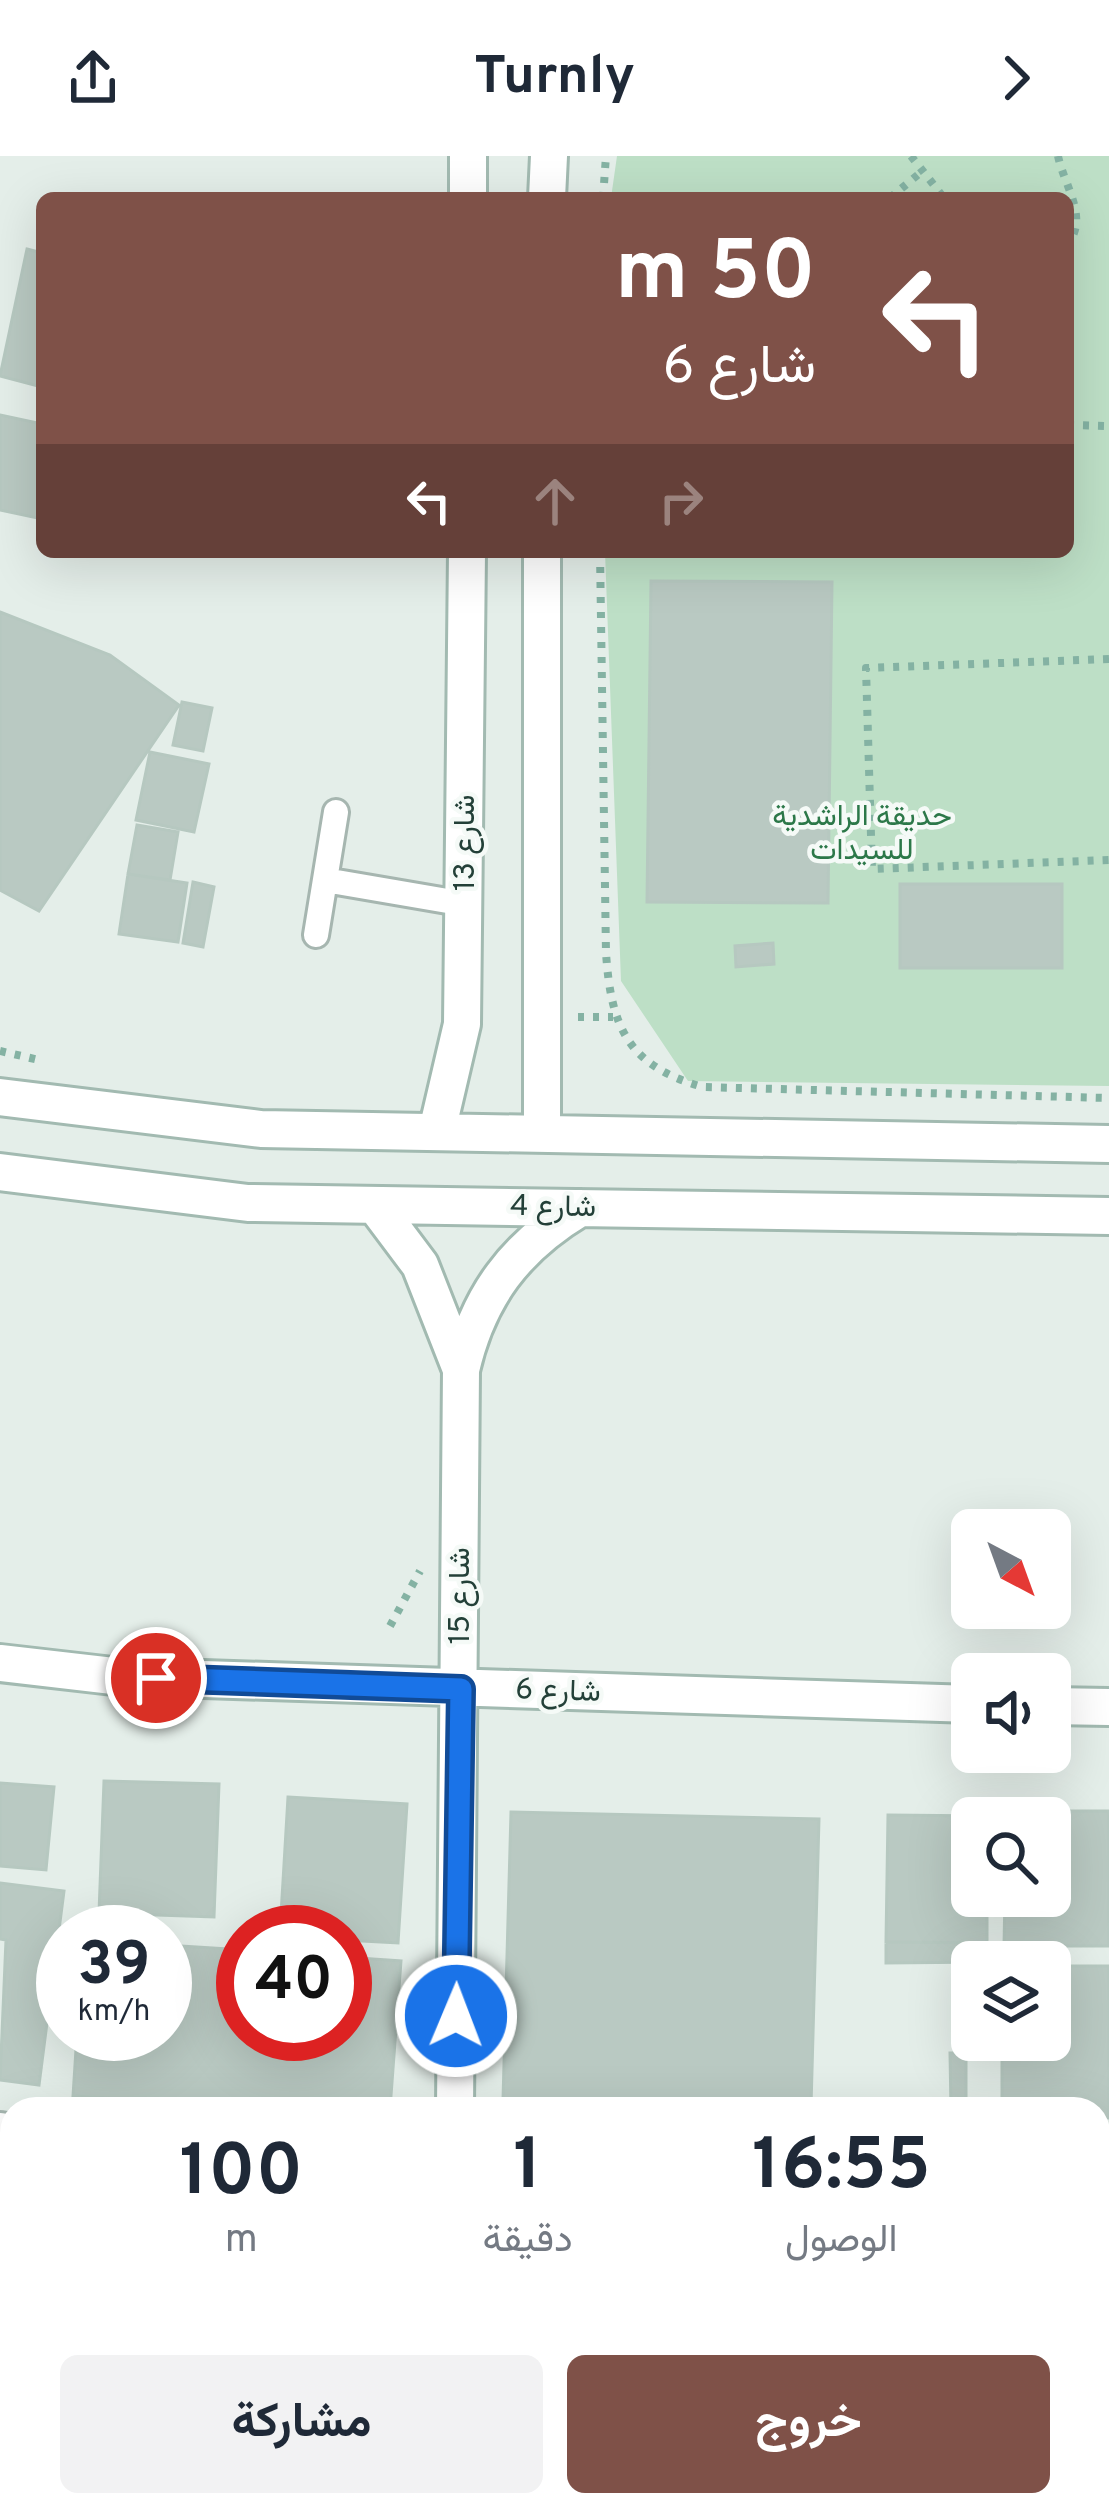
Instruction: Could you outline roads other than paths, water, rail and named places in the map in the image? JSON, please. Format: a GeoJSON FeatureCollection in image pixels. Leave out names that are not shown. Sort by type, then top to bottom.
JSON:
{"type":"FeatureCollection","features":[{"type":"Feature","properties":{"kind":"street"},"geometry":{"type":"LineString","coordinates":[[468,156],[468,192]]}},
{"type":"Feature","properties":{"kind":"street"},"geometry":{"type":"LineString","coordinates":[[547,192],[549,156]]}},
{"type":"Feature","properties":{"kind":"street","name":"شارع 13"},"geometry":{"type":"LineString","coordinates":[[437,1131],[459,1052],[465,904],[466,558]]}},
{"type":"Feature","properties":{"kind":"street"},"geometry":{"type":"LineString","coordinates":[[542,558],[542,1134]]}},
{"type":"Feature","properties":{"kind":"street"},"geometry":{"type":"LineString","coordinates":[[0,1097],[261,1129],[1109,1144]]}},
{"type":"Feature","properties":{"kind":"street","name":"شارع 4"},"geometry":{"type":"LineString","coordinates":[[0,1172],[227,1202],[1109,1216]]}},
{"type":"Feature","properties":{"kind":"street","name":"شارع 15"},"geometry":{"type":"LineString","coordinates":[[375,1205],[420,1265],[451,1334],[460,1370],[454,2097]]}},
{"type":"Feature","properties":{"kind":"street","name":"شارع 15"},"geometry":{"type":"LineString","coordinates":[[460,1370],[482,1304],[501,1274],[537,1237],[580,1208]]}},
{"type":"Feature","properties":{"kind":"street","name":"شارع 6"},"geometry":{"type":"LineString","coordinates":[[0,1663],[112,1676],[951,1703]]}},
{"type":"Feature","properties":{"kind":"street"},"geometry":{"type":"LineString","coordinates":[[1071,1707],[1109,1708]]}},
{"type":"Feature","properties":{"kind":"lane"},"geometry":{"type":"LineString","coordinates":[[316,935],[336,812]]}},
{"type":"Feature","properties":{"kind":"lane"},"geometry":{"type":"LineString","coordinates":[[325,880],[465,904]]}},
{"type":"Feature","properties":{"kind":"park label","name":"حديقة الراشدية للسيدات"},"geometry":{"type":"Point","coordinates":[862,834]}}]}
